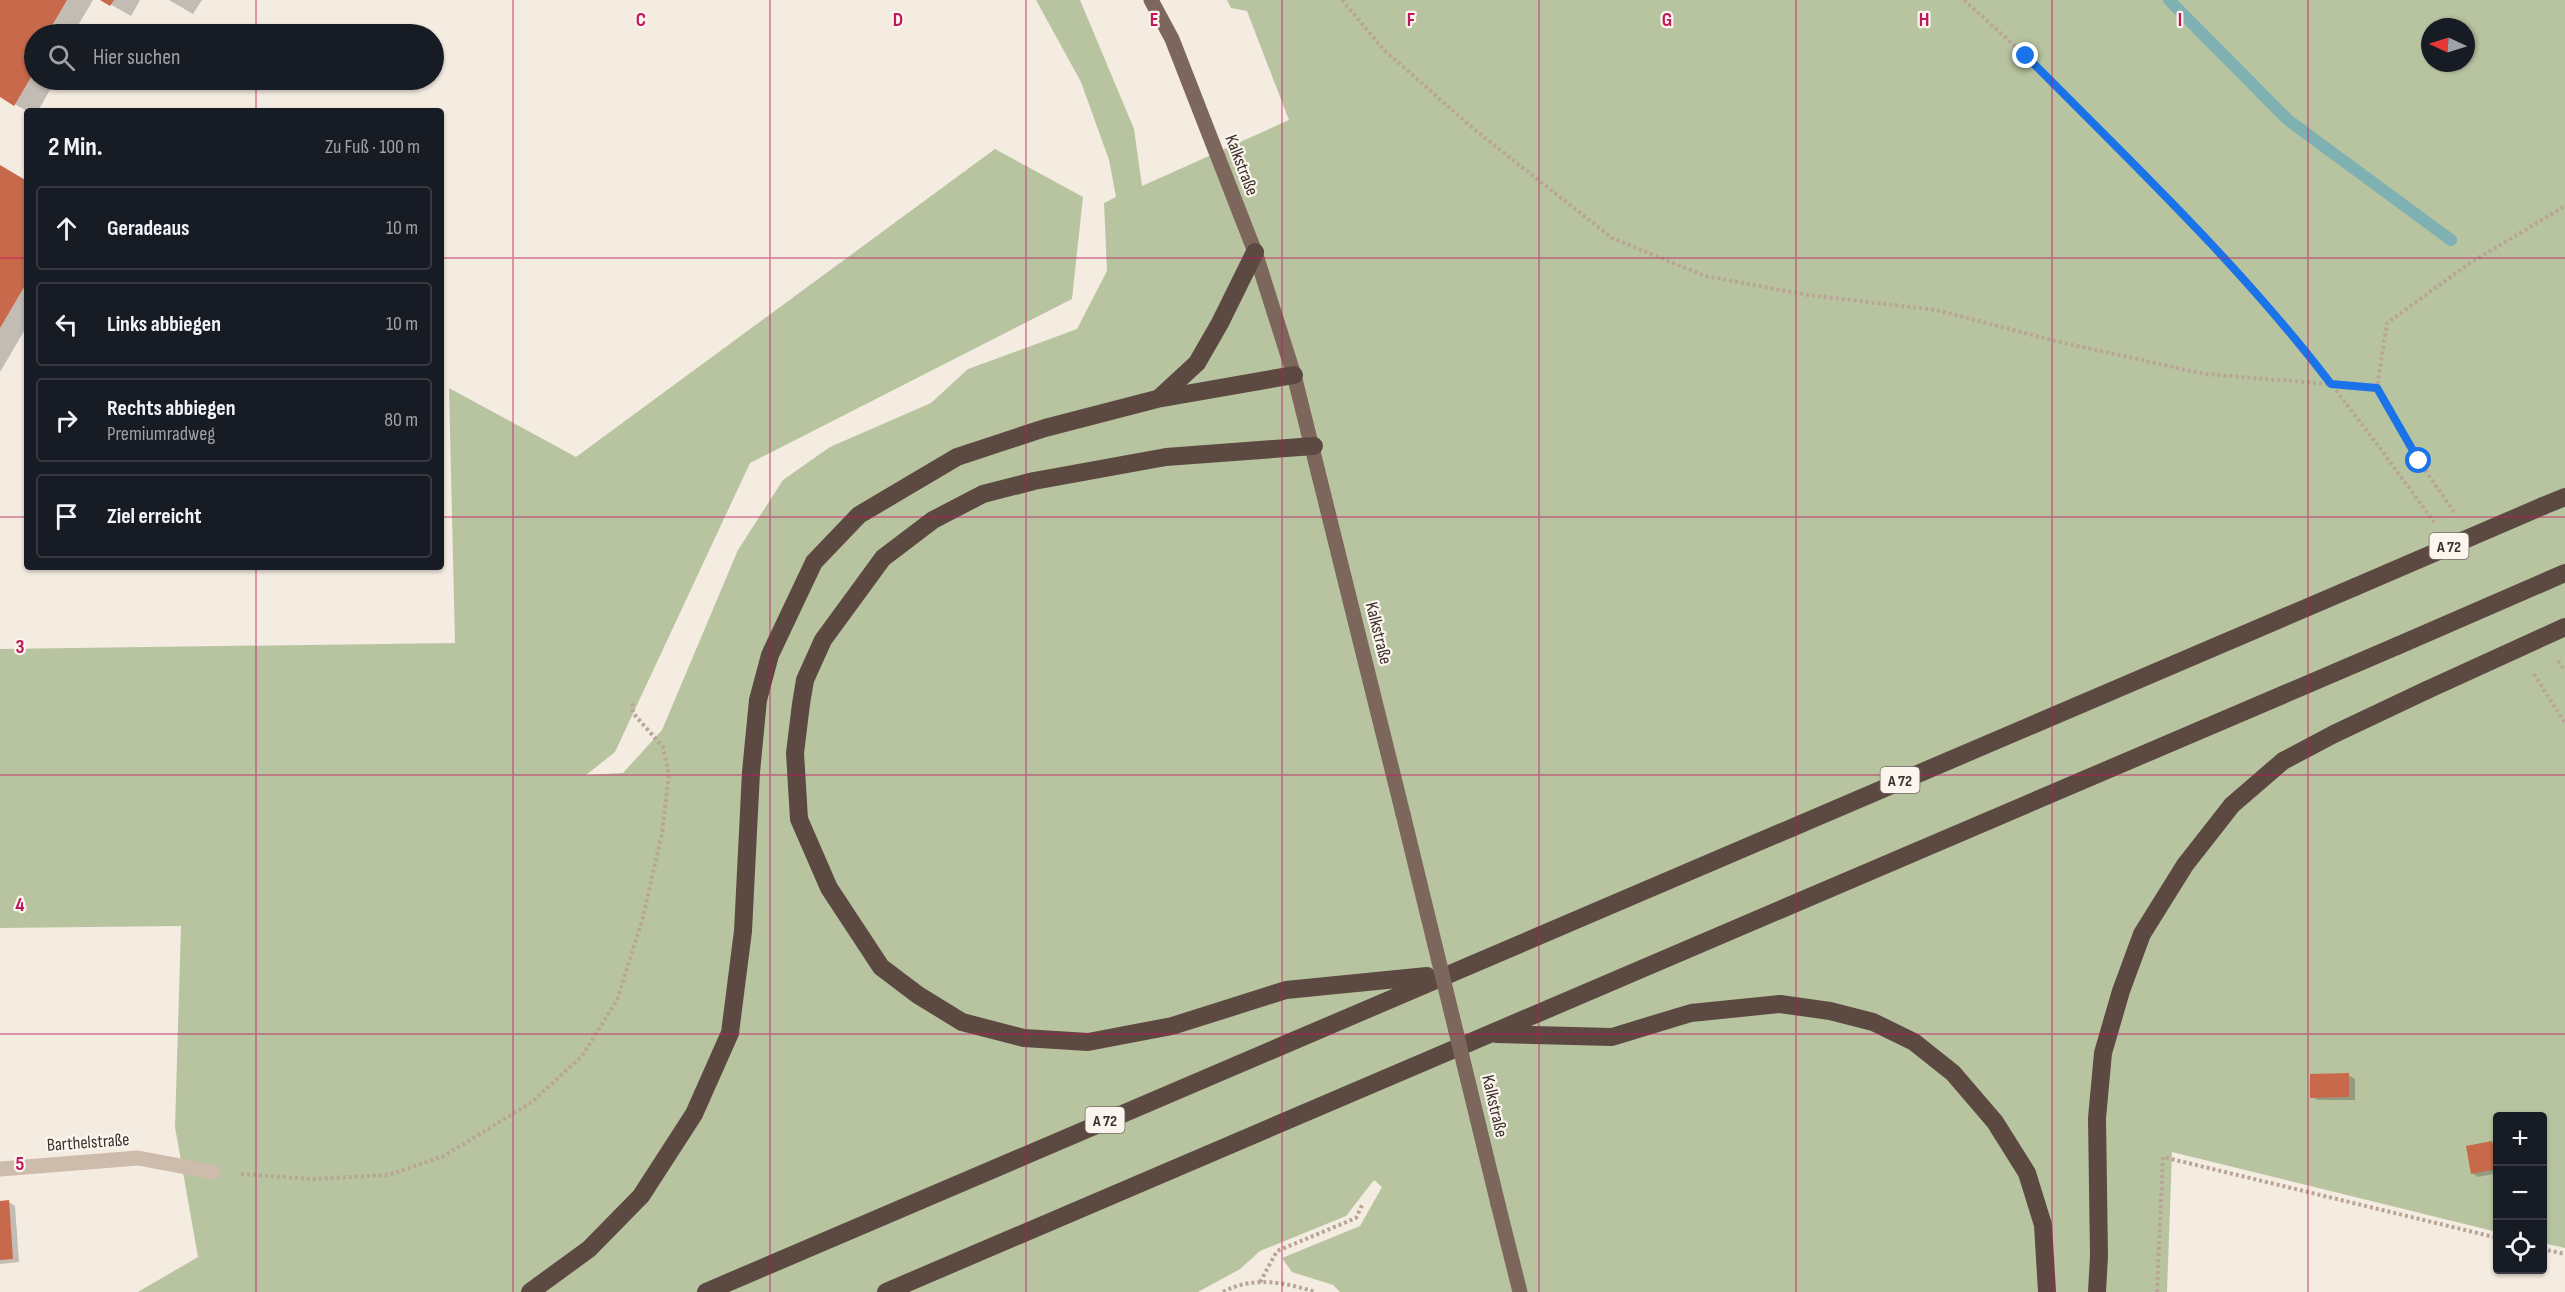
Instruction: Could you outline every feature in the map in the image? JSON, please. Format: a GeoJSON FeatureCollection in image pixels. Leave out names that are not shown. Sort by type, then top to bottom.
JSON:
{"type":"FeatureCollection","features":[{"type":"Feature","properties":{"kind":"highway"},"geometry":{"type":"LineString","coordinates":[[1157,399],[1197,363],[1220,323],[1255,252]]}},
{"type":"Feature","properties":{"kind":"highway"},"geometry":{"type":"LineString","coordinates":[[530,1292],[589,1249],[641,1196],[694,1114],[730,1033],[743,931],[751,772],[759,700],[770,655],[814,562],[859,515],[957,457],[1045,428],[1157,399],[1294,375]]}},
{"type":"Feature","properties":{"kind":"highway"},"geometry":{"type":"LineString","coordinates":[[1314,446],[1166,457],[1034,481],[983,495],[933,520],[883,558],[823,640],[805,680],[795,753],[799,819],[829,888],[881,967],[918,995],[962,1022],[1024,1038],[1088,1042],[1172,1026],[1286,990],[1447,974]]}},
{"type":"Feature","properties":{"kind":"highway","name":"A 72"},"geometry":{"type":"LineString","coordinates":[[706,1292],[2565,497]]}},
{"type":"Feature","properties":{"kind":"highway"},"geometry":{"type":"LineString","coordinates":[[886,1292],[2565,573]]}},
{"type":"Feature","properties":{"kind":"highway"},"geometry":{"type":"LineString","coordinates":[[2097,1292],[2099,1256],[2097,1118],[2103,1053],[2121,991],[2142,934],[2185,865],[2232,805],[2283,761],[2334,734],[2565,627]]}},
{"type":"Feature","properties":{"kind":"highway"},"geometry":{"type":"LineString","coordinates":[[1491,1033],[1612,1037],[1691,1012],[1780,1004],[1830,1011],[1873,1022],[1914,1042],[1953,1073],[1995,1122],[2027,1173],[2043,1225],[2047,1292]]}},
{"type":"Feature","properties":{"kind":"main road","name":"Kalkstraße"},"geometry":{"type":"LineString","coordinates":[[1151,0],[1172,39],[1255,252],[1294,375],[1314,446],[1521,1292]]}},
{"type":"Feature","properties":{"kind":"street","name":"Barthelstraße"},"geometry":{"type":"LineString","coordinates":[[0,1168],[138,1158],[213,1172]]}},
{"type":"Feature","properties":{"kind":"path"},"geometry":{"type":"LineString","coordinates":[[1342,0],[1384,50],[1475,130],[1612,238],[1704,276],[1808,295],[1936,310],[2064,343],[2205,374],[2377,388]]}},
{"type":"Feature","properties":{"kind":"path"},"geometry":{"type":"LineString","coordinates":[[1964,0],[2026,56],[2205,236],[2285,324],[2331,384]]}},
{"type":"Feature","properties":{"kind":"path"},"geometry":{"type":"LineString","coordinates":[[2458,518],[2419,461],[2377,388],[2387,323],[2470,263],[2565,206]]}},
{"type":"Feature","properties":{"kind":"path"},"geometry":{"type":"LineString","coordinates":[[2557,659],[2565,671]]}},
{"type":"Feature","properties":{"kind":"path"},"geometry":{"type":"LineString","coordinates":[[213,1172],[312,1179],[388,1175],[444,1155],[532,1102],[582,1056],[617,1000],[642,921],[662,833],[669,774],[663,747],[633,713],[632,702]]}},
{"type":"Feature","properties":{"kind":"path"},"geometry":{"type":"LineString","coordinates":[[2157,1292],[2163,1156],[2493,1237]]}},
{"type":"Feature","properties":{"kind":"path"},"geometry":{"type":"LineString","coordinates":[[1260,1282],[1277,1251],[1356,1218],[1363,1203]]}},
{"type":"Feature","properties":{"kind":"path"},"geometry":{"type":"LineString","coordinates":[[2547,1250],[2565,1254]]}},
{"type":"Feature","properties":{"kind":"path"},"geometry":{"type":"LineString","coordinates":[[1223,1292],[1234,1286],[1260,1282],[1290,1283],[1315,1292]]}},
{"type":"Feature","properties":{"kind":"green space"},"geometry":{"type":"Polygon","coordinates":[[[1036,0],[1080,0],[1134,129],[1142,186],[1289,120],[1247,11],[1231,8],[1227,0],[2565,0],[2565,1248],[2547,1244],[2547,1112],[2493,1112],[2493,1231],[2172,1152],[2167,1292],[1340,1292],[1333,1285],[1292,1272],[1282,1258],[1360,1226],[1382,1187],[1374,1180],[1346,1216],[1260,1251],[1240,1269],[1198,1292],[138,1292],[198,1257],[175,1127],[181,926],[0,928],[0,649],[455,643],[449,388],[576,457],[995,149],[1083,197],[1072,299],[750,463],[615,752],[586,775],[623,773],[662,730],[738,550],[783,480],[830,447],[931,403],[968,369],[1077,329],[1107,271],[1104,203],[1116,197],[1109,160],[1081,82],[1036,0]]]}},
{"type":"Feature","properties":{"kind":"building"},"geometry":{"type":"Polygon","coordinates":[[[0,0],[67,0],[53,24],[24,24],[24,89],[14,106],[0,97],[0,0]]]}},
{"type":"Feature","properties":{"kind":"building"},"geometry":{"type":"Polygon","coordinates":[[[100,0],[114,0],[110,6],[100,0]]]}},
{"type":"Feature","properties":{"kind":"building"},"geometry":{"type":"Polygon","coordinates":[[[0,165],[24,179],[24,287],[0,328],[0,165]]]}},
{"type":"Feature","properties":{"kind":"building"},"geometry":{"type":"Polygon","coordinates":[[[2349,1073],[2349,1097],[2310,1098],[2310,1074],[2349,1073]]]}},
{"type":"Feature","properties":{"kind":"building"},"geometry":{"type":"Polygon","coordinates":[[[2492,1141],[2493,1170],[2471,1174],[2466,1146],[2492,1141]]]}},
{"type":"Feature","properties":{"kind":"building"},"geometry":{"type":"Polygon","coordinates":[[[9,1200],[13,1259],[0,1260],[0,1201],[9,1200]]]}},
{"type":"Feature","properties":{"kind":"waterway"},"geometry":{"type":"LineString","coordinates":[[2169,0],[2288,120],[2451,240]]}},
{"type":"Feature","properties":{"kind":"route"},"geometry":{"type":"LineString","coordinates":[[2026,56],[2205,236],[2285,324],[2331,384],[2377,388],[2419,461]]}}]}
